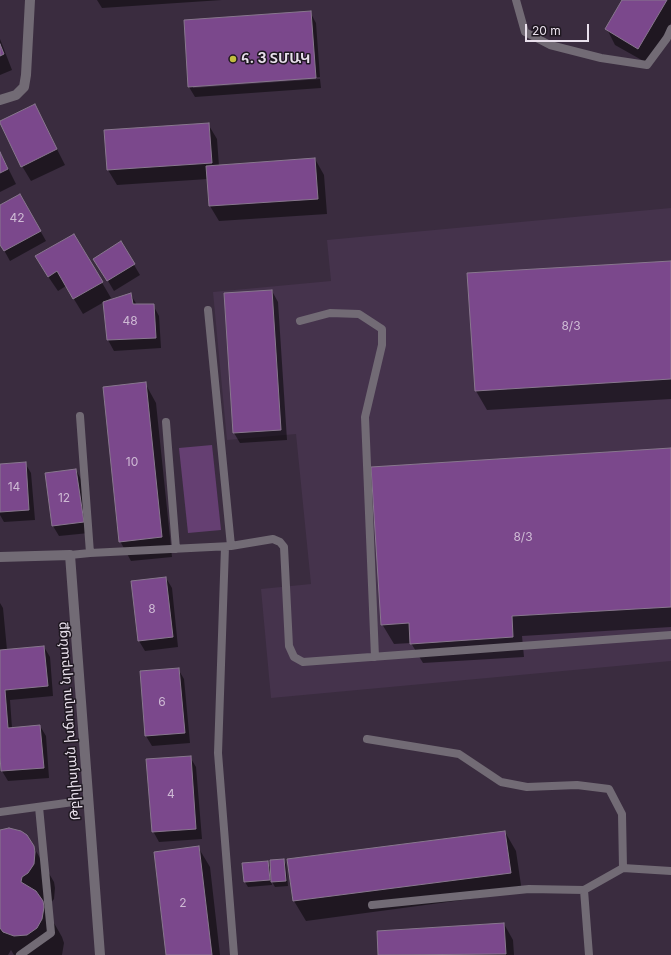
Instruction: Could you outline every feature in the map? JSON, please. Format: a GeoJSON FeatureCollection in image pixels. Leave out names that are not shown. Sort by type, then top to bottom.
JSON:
{"type":"FeatureCollection","features":[{"type":"Feature","properties":{"kind":"street"},"geometry":{"type":"LineString","coordinates":[[0,100],[16,94],[24,87],[30,0]]}},
{"type":"Feature","properties":{"kind":"street"},"geometry":{"type":"LineString","coordinates":[[0,557],[70,555]]}},
{"type":"Feature","properties":{"kind":"street","name":"Թբիլիսյան խճուղու նրբանցք"},"geometry":{"type":"LineString","coordinates":[[70,555],[100,955]]}},
{"type":"Feature","properties":{"kind":"lane"},"geometry":{"type":"LineString","coordinates":[[516,0],[525,32],[550,45],[601,58],[647,65],[667,38],[671,29]]}},
{"type":"Feature","properties":{"kind":"lane"},"geometry":{"type":"LineString","coordinates":[[208,310],[228,546],[218,753],[234,955]]}},
{"type":"Feature","properties":{"kind":"lane"},"geometry":{"type":"LineString","coordinates":[[300,321],[330,313],[359,314],[382,329],[382,345],[366,417],[375,657]]}},
{"type":"Feature","properties":{"kind":"lane"},"geometry":{"type":"LineString","coordinates":[[80,416],[90,553]]}},
{"type":"Feature","properties":{"kind":"lane"},"geometry":{"type":"LineString","coordinates":[[166,422],[176,549]]}},
{"type":"Feature","properties":{"kind":"lane"},"geometry":{"type":"LineString","coordinates":[[70,555],[228,546],[273,539],[280,542],[284,547],[289,646],[294,657],[303,662],[671,635]]}},
{"type":"Feature","properties":{"kind":"lane"},"geometry":{"type":"LineString","coordinates":[[366,739],[459,754],[501,782],[527,787],[577,785],[609,789],[622,814],[623,868]]}},
{"type":"Feature","properties":{"kind":"lane"},"geometry":{"type":"LineString","coordinates":[[0,812],[88,800]]}},
{"type":"Feature","properties":{"kind":"lane"},"geometry":{"type":"LineString","coordinates":[[20,955],[51,933],[39,807]]}},
{"type":"Feature","properties":{"kind":"lane"},"geometry":{"type":"LineString","coordinates":[[372,905],[529,889],[584,890],[623,868],[671,871]]}},
{"type":"Feature","properties":{"kind":"lane"},"geometry":{"type":"LineString","coordinates":[[584,890],[589,955]]}},
{"type":"Feature","properties":{"kind":"shaded area"},"geometry":{"type":"Polygon","coordinates":[[[671,208],[671,661],[271,698],[261,589],[311,584],[296,434],[227,440],[213,292],[331,281],[327,240],[671,208]]]}},
{"type":"Feature","properties":{"kind":"shaded area"},"geometry":{"type":"Polygon","coordinates":[[[212,445],[221,530],[188,533],[179,448],[212,445]]]}},
{"type":"Feature","properties":{"kind":"building"},"geometry":{"type":"Polygon","coordinates":[[[622,0],[667,0],[638,49],[605,29],[622,0]]]}},
{"type":"Feature","properties":{"kind":"building"},"geometry":{"type":"Polygon","coordinates":[[[311,11],[316,78],[188,87],[184,20],[311,11]]]}},
{"type":"Feature","properties":{"kind":"building"},"geometry":{"type":"Polygon","coordinates":[[[0,44],[4,54],[0,56],[0,44]]]}},
{"type":"Feature","properties":{"kind":"building"},"geometry":{"type":"Polygon","coordinates":[[[35,104],[57,149],[21,167],[0,121],[35,104]]]}},
{"type":"Feature","properties":{"kind":"building"},"geometry":{"type":"Polygon","coordinates":[[[209,123],[212,163],[107,170],[104,130],[209,123]]]}},
{"type":"Feature","properties":{"kind":"building"},"geometry":{"type":"Polygon","coordinates":[[[0,152],[8,169],[0,173],[0,152]]]}},
{"type":"Feature","properties":{"kind":"building"},"geometry":{"type":"Polygon","coordinates":[[[315,158],[318,199],[209,206],[206,166],[315,158]]]}},
{"type":"Feature","properties":{"kind":"building"},"geometry":{"type":"Polygon","coordinates":[[[20,194],[41,231],[4,251],[0,245],[0,205],[20,194]]]}},
{"type":"Feature","properties":{"kind":"building"},"geometry":{"type":"Polygon","coordinates":[[[74,234],[103,282],[73,299],[57,271],[48,277],[35,256],[74,234]]]}},
{"type":"Feature","properties":{"kind":"building"},"geometry":{"type":"Polygon","coordinates":[[[121,241],[135,264],[107,281],[93,259],[121,241]]]}},
{"type":"Feature","properties":{"kind":"building"},"geometry":{"type":"Polygon","coordinates":[[[671,261],[671,379],[475,391],[467,273],[671,261]]]}},
{"type":"Feature","properties":{"kind":"building"},"geometry":{"type":"Polygon","coordinates":[[[272,290],[281,430],[233,433],[224,293],[272,290]]]}},
{"type":"Feature","properties":{"kind":"building"},"geometry":{"type":"Polygon","coordinates":[[[131,293],[133,304],[154,304],[156,338],[107,340],[103,302],[131,293]]]}},
{"type":"Feature","properties":{"kind":"building"},"geometry":{"type":"Polygon","coordinates":[[[146,382],[162,537],[119,542],[103,387],[146,382]]]}},
{"type":"Feature","properties":{"kind":"building"},"geometry":{"type":"Polygon","coordinates":[[[671,448],[671,607],[512,616],[513,637],[410,644],[409,623],[381,625],[371,467],[671,448]]]}},
{"type":"Feature","properties":{"kind":"building"},"geometry":{"type":"Polygon","coordinates":[[[26,462],[29,510],[0,512],[0,464],[26,462]]]}},
{"type":"Feature","properties":{"kind":"building"},"geometry":{"type":"Polygon","coordinates":[[[76,469],[84,522],[52,526],[45,473],[76,469]]]}},
{"type":"Feature","properties":{"kind":"building"},"geometry":{"type":"Polygon","coordinates":[[[166,577],[173,637],[138,641],[131,581],[166,577]]]}},
{"type":"Feature","properties":{"kind":"building"},"geometry":{"type":"Polygon","coordinates":[[[44,646],[48,686],[5,690],[8,728],[40,725],[44,768],[1,771],[0,650],[44,646]]]}},
{"type":"Feature","properties":{"kind":"building"},"geometry":{"type":"Polygon","coordinates":[[[179,668],[185,733],[145,736],[140,671],[179,668]]]}},
{"type":"Feature","properties":{"kind":"building"},"geometry":{"type":"Polygon","coordinates":[[[191,756],[196,829],[152,832],[146,759],[191,756]]]}},
{"type":"Feature","properties":{"kind":"building"},"geometry":{"type":"Polygon","coordinates":[[[9,828],[21,831],[27,835],[34,846],[34,864],[28,873],[22,877],[21,882],[36,891],[43,901],[44,907],[42,919],[37,928],[27,935],[14,936],[3,932],[0,928],[0,830],[9,828]]]}},
{"type":"Feature","properties":{"kind":"building"},"geometry":{"type":"Polygon","coordinates":[[[505,831],[511,873],[293,901],[287,859],[505,831]]]}},
{"type":"Feature","properties":{"kind":"building"},"geometry":{"type":"Polygon","coordinates":[[[199,846],[212,955],[166,955],[154,852],[199,846]]]}},
{"type":"Feature","properties":{"kind":"building"},"geometry":{"type":"Polygon","coordinates":[[[284,859],[286,881],[271,882],[270,860],[284,859]]]}},
{"type":"Feature","properties":{"kind":"building"},"geometry":{"type":"Polygon","coordinates":[[[268,861],[270,880],[244,882],[242,863],[268,861]]]}},
{"type":"Feature","properties":{"kind":"building"},"geometry":{"type":"Polygon","coordinates":[[[504,923],[506,954],[378,955],[377,931],[504,923]]]}},
{"type":"Feature","properties":{"kind":"place","name":"հ. 3 ՏՄԱԿ"},"geometry":{"type":"Point","coordinates":[233,59]}}]}
